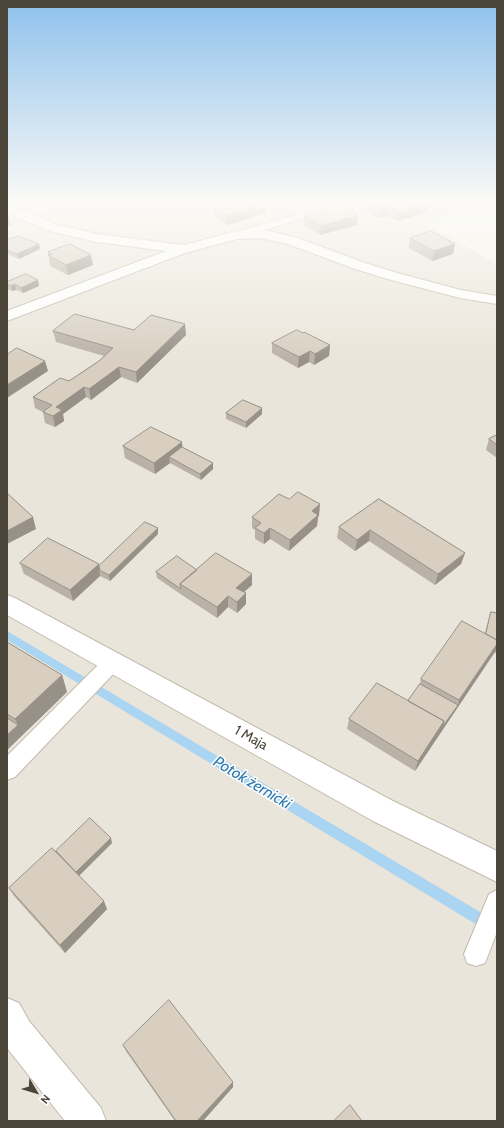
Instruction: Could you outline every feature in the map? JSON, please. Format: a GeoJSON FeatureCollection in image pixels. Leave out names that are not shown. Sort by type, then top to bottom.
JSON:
{"type":"FeatureCollection","features":[{"type":"Feature","properties":{"kind":"street"},"geometry":{"type":"LineString","coordinates":[[7,316],[164,257]]}},
{"type":"Feature","properties":{"kind":"street"},"geometry":{"type":"LineString","coordinates":[[335,257],[389,275],[460,294],[497,300]]}},
{"type":"Feature","properties":{"kind":"street","name":"1 Maja"},"geometry":{"type":"LineString","coordinates":[[7,604],[108,667],[383,811],[497,867]]}},
{"type":"Feature","properties":{"kind":"street"},"geometry":{"type":"LineString","coordinates":[[7,1015],[17,1033],[88,1121]]}},
{"type":"Feature","properties":{"kind":"lane"},"geometry":{"type":"LineString","coordinates":[[7,770],[108,667]]}},
{"type":"Feature","properties":{"kind":"lane"},"geometry":{"type":"LineString","coordinates":[[476,954],[497,902]]}},
{"type":"Feature","properties":{"kind":"shaded area"},"geometry":{"type":"Polygon","coordinates":[[[7,257],[484,257],[497,264],[497,1121],[7,1121],[7,257]]]}},
{"type":"Feature","properties":{"kind":"building"},"geometry":{"type":"Polygon","coordinates":[[[51,257],[87,257],[66,265],[51,257]]]}},
{"type":"Feature","properties":{"kind":"building"},"geometry":{"type":"Polygon","coordinates":[[[26,274],[38,280],[21,288],[15,284],[11,286],[7,284],[7,282],[26,274]]]}},
{"type":"Feature","properties":{"kind":"building"},"geometry":{"type":"Polygon","coordinates":[[[75,314],[134,330],[151,315],[185,324],[136,372],[119,367],[89,389],[84,387],[56,407],[62,410],[53,416],[43,412],[52,405],[33,397],[60,378],[69,381],[99,361],[113,348],[53,331],[75,314]]]}},
{"type":"Feature","properties":{"kind":"building"},"geometry":{"type":"Polygon","coordinates":[[[297,330],[330,345],[315,354],[310,351],[299,357],[272,343],[297,330]]]}},
{"type":"Feature","properties":{"kind":"building"},"geometry":{"type":"Polygon","coordinates":[[[17,348],[45,361],[7,385],[7,355],[17,348]]]}},
{"type":"Feature","properties":{"kind":"building"},"geometry":{"type":"Polygon","coordinates":[[[243,400],[262,408],[246,422],[226,413],[243,400]]]}},
{"type":"Feature","properties":{"kind":"building"},"geometry":{"type":"Polygon","coordinates":[[[151,427],[182,442],[154,463],[123,446],[151,427]]]}},
{"type":"Feature","properties":{"kind":"building"},"geometry":{"type":"Polygon","coordinates":[[[497,435],[497,445],[489,439],[497,435]]]}},
{"type":"Feature","properties":{"kind":"building"},"geometry":{"type":"Polygon","coordinates":[[[182,447],[213,463],[200,474],[169,457],[182,447]]]}},
{"type":"Feature","properties":{"kind":"building"},"geometry":{"type":"Polygon","coordinates":[[[298,492],[320,504],[312,511],[318,515],[290,540],[270,528],[264,533],[255,528],[261,523],[252,517],[279,494],[289,499],[298,492]]]}},
{"type":"Feature","properties":{"kind":"building"},"geometry":{"type":"Polygon","coordinates":[[[7,493],[33,517],[7,531],[7,493]]]}},
{"type":"Feature","properties":{"kind":"building"},"geometry":{"type":"Polygon","coordinates":[[[379,499],[465,553],[438,574],[370,530],[357,540],[339,527],[379,499]]]}},
{"type":"Feature","properties":{"kind":"building"},"geometry":{"type":"Polygon","coordinates":[[[145,522],[158,528],[109,575],[99,570],[99,566],[145,522]]]}},
{"type":"Feature","properties":{"kind":"building"},"geometry":{"type":"Polygon","coordinates":[[[48,538],[99,564],[70,590],[20,563],[48,538]]]}},
{"type":"Feature","properties":{"kind":"building"},"geometry":{"type":"Polygon","coordinates":[[[216,553],[252,574],[236,588],[246,593],[237,602],[228,596],[217,607],[180,584],[216,553]]]}},
{"type":"Feature","properties":{"kind":"building"},"geometry":{"type":"Polygon","coordinates":[[[177,556],[197,570],[180,584],[181,589],[156,572],[177,556]]]}},
{"type":"Feature","properties":{"kind":"building"},"geometry":{"type":"Polygon","coordinates":[[[491,612],[497,613],[497,640],[486,634],[491,612]]]}},
{"type":"Feature","properties":{"kind":"building"},"geometry":{"type":"Polygon","coordinates":[[[462,621],[497,640],[497,644],[459,700],[421,679],[462,621]]]}},
{"type":"Feature","properties":{"kind":"building"},"geometry":{"type":"Polygon","coordinates":[[[7,642],[62,675],[15,719],[7,714],[7,642]]]}},
{"type":"Feature","properties":{"kind":"building"},"geometry":{"type":"Polygon","coordinates":[[[377,683],[444,721],[418,761],[349,719],[377,683]]]}},
{"type":"Feature","properties":{"kind":"building"},"geometry":{"type":"Polygon","coordinates":[[[420,684],[458,705],[443,726],[444,721],[408,701],[420,684]]]}},
{"type":"Feature","properties":{"kind":"building"},"geometry":{"type":"Polygon","coordinates":[[[7,718],[18,725],[7,735],[7,718]]]}},
{"type":"Feature","properties":{"kind":"building"},"geometry":{"type":"Polygon","coordinates":[[[90,818],[111,838],[76,872],[56,851],[90,818]]]}},
{"type":"Feature","properties":{"kind":"building"},"geometry":{"type":"Polygon","coordinates":[[[52,848],[104,901],[60,945],[9,888],[52,848]]]}},
{"type":"Feature","properties":{"kind":"building"},"geometry":{"type":"Polygon","coordinates":[[[169,1000],[233,1082],[197,1121],[176,1121],[123,1045],[169,1000]]]}},
{"type":"Feature","properties":{"kind":"building"},"geometry":{"type":"Polygon","coordinates":[[[350,1105],[362,1121],[334,1121],[350,1105]]]}},
{"type":"Feature","properties":{"kind":"waterway","name":"Potok żernicki"},"geometry":{"type":"LineString","coordinates":[[7,635],[497,930]]}}]}
